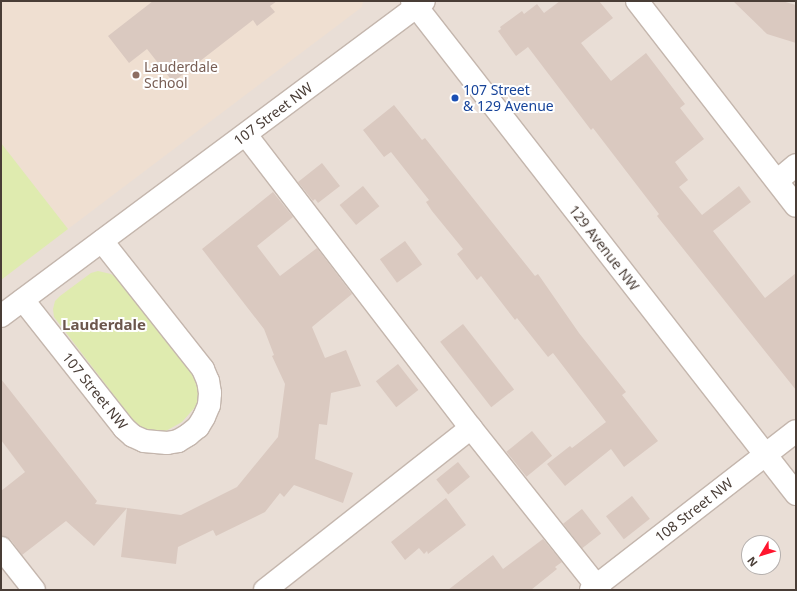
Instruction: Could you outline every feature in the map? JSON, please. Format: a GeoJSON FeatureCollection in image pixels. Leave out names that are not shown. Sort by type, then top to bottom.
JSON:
{"type":"FeatureCollection","features":[{"type":"Feature","properties":{"kind":"street"},"geometry":{"type":"LineString","coordinates":[[637,1],[796,206]]}},
{"type":"Feature","properties":{"kind":"street","name":"107 Street NW"},"geometry":{"type":"LineString","coordinates":[[1,316],[246,135],[417,3]]}},
{"type":"Feature","properties":{"kind":"street","name":"129 Avenue NW"},"geometry":{"type":"LineString","coordinates":[[417,3],[796,494]]}},
{"type":"Feature","properties":{"kind":"street"},"geometry":{"type":"LineString","coordinates":[[246,135],[596,589]]}},
{"type":"Feature","properties":{"kind":"street"},"geometry":{"type":"LineString","coordinates":[[777,181],[796,165]]}},
{"type":"Feature","properties":{"kind":"street","name":"107 Street NW"},"geometry":{"type":"LineString","coordinates":[[23,300],[124,428],[133,436],[144,441],[167,444],[178,441],[188,435],[198,427],[209,405],[209,387],[203,369],[102,241]]}},
{"type":"Feature","properties":{"kind":"street"},"geometry":{"type":"LineString","coordinates":[[265,590],[471,428]]}},
{"type":"Feature","properties":{"kind":"street","name":"108 Street NW"},"geometry":{"type":"LineString","coordinates":[[596,589],[796,431]]}},
{"type":"Feature","properties":{"kind":"street"},"geometry":{"type":"LineString","coordinates":[[1,548],[34,590]]}},
{"type":"Feature","properties":{"kind":"shaded area"},"geometry":{"type":"Polygon","coordinates":[[[1,1],[796,1],[796,590],[1,590],[1,1]]]}},
{"type":"Feature","properties":{"kind":"shaded area","name":"Lauderdale School"},"geometry":{"type":"Polygon","coordinates":[[[1,1],[363,1],[362,7],[68,229],[1,143],[1,1]]]}},
{"type":"Feature","properties":{"kind":"green space"},"geometry":{"type":"Polygon","coordinates":[[[1,143],[68,229],[1,280],[1,143]]]}},
{"type":"Feature","properties":{"kind":"green space"},"geometry":{"type":"Polygon","coordinates":[[[98,271],[111,274],[117,278],[197,379],[200,396],[197,405],[182,422],[164,432],[155,434],[139,428],[54,317],[53,309],[55,301],[91,273],[98,271]]]}},
{"type":"Feature","properties":{"kind":"building"},"geometry":{"type":"Polygon","coordinates":[[[153,1],[277,1],[270,6],[275,12],[257,26],[253,20],[173,82],[147,49],[129,63],[108,36],[153,1]]]}},
{"type":"Feature","properties":{"kind":"building"},"geometry":{"type":"Polygon","coordinates":[[[560,1],[599,1],[613,18],[581,43],[611,81],[646,53],[685,104],[680,108],[704,139],[675,162],[688,180],[679,187],[702,215],[739,186],[751,202],[713,231],[765,298],[796,273],[796,390],[657,216],[659,214],[593,128],[591,130],[528,47],[516,56],[498,31],[501,29],[500,27],[522,11],[524,14],[537,4],[544,13],[560,1]]]}},
{"type":"Feature","properties":{"kind":"building"},"geometry":{"type":"Polygon","coordinates":[[[733,1],[782,1],[796,5],[796,43],[767,34],[733,1]]]}},
{"type":"Feature","properties":{"kind":"building"},"geometry":{"type":"Polygon","coordinates":[[[394,105],[422,140],[425,138],[535,276],[538,274],[579,333],[626,392],[622,395],[658,441],[624,467],[611,449],[565,486],[547,464],[570,446],[572,448],[606,422],[553,353],[548,357],[517,318],[515,320],[481,276],[477,280],[457,254],[463,249],[432,211],[426,202],[429,200],[391,152],[384,157],[363,130],[394,105]]]}},
{"type":"Feature","properties":{"kind":"building"},"geometry":{"type":"Polygon","coordinates":[[[322,163],[340,186],[318,203],[315,199],[313,201],[298,182],[322,163]]]}},
{"type":"Feature","properties":{"kind":"building"},"geometry":{"type":"Polygon","coordinates":[[[363,186],[379,206],[356,225],[340,205],[363,186]]]}},
{"type":"Feature","properties":{"kind":"building"},"geometry":{"type":"Polygon","coordinates":[[[273,192],[293,217],[257,246],[280,276],[317,248],[352,294],[312,327],[325,358],[346,350],[361,386],[331,393],[327,425],[319,424],[315,459],[353,473],[343,503],[294,485],[284,497],[280,493],[265,512],[216,536],[213,530],[178,547],[176,564],[121,557],[127,508],[181,515],[237,487],[278,437],[285,384],[272,356],[274,355],[264,329],[202,249],[273,192]]]}},
{"type":"Feature","properties":{"kind":"building"},"geometry":{"type":"Polygon","coordinates":[[[405,241],[422,264],[397,283],[380,259],[405,241]]]}},
{"type":"Feature","properties":{"kind":"building"},"geometry":{"type":"Polygon","coordinates":[[[463,324],[514,389],[491,407],[440,342],[463,324]]]}},
{"type":"Feature","properties":{"kind":"building"},"geometry":{"type":"Polygon","coordinates":[[[398,364],[418,390],[396,407],[376,381],[398,364]]]}},
{"type":"Feature","properties":{"kind":"building"},"geometry":{"type":"Polygon","coordinates":[[[1,379],[97,501],[95,504],[127,508],[94,546],[66,521],[22,555],[11,540],[1,536],[1,491],[25,472],[1,440],[1,379]]]}},
{"type":"Feature","properties":{"kind":"building"},"geometry":{"type":"Polygon","coordinates":[[[532,431],[552,456],[526,477],[506,452],[532,431]]]}},
{"type":"Feature","properties":{"kind":"building"},"geometry":{"type":"Polygon","coordinates":[[[458,462],[470,477],[448,494],[436,480],[458,462]]]}},
{"type":"Feature","properties":{"kind":"building"},"geometry":{"type":"Polygon","coordinates":[[[632,496],[650,519],[624,539],[606,516],[632,496]]]}},
{"type":"Feature","properties":{"kind":"building"},"geometry":{"type":"Polygon","coordinates":[[[446,498],[466,525],[428,554],[427,551],[424,554],[419,548],[405,560],[391,542],[446,498]]]}},
{"type":"Feature","properties":{"kind":"building"},"geometry":{"type":"Polygon","coordinates":[[[582,509],[601,533],[582,548],[563,524],[582,509]]]}},
{"type":"Feature","properties":{"kind":"building"},"geometry":{"type":"Polygon","coordinates":[[[543,539],[562,562],[555,567],[557,569],[531,590],[448,590],[493,555],[503,569],[543,539]]]}},
{"type":"Feature","properties":{"kind":"place","name":"Lauderdale School"},"geometry":{"type":"Point","coordinates":[136,75]}},
{"type":"Feature","properties":{"kind":"place","name":"107 Street & 129 Avenue"},"geometry":{"type":"Point","coordinates":[455,98]}},
{"type":"Feature","properties":{"kind":"district","name":"Lauderdale"},"geometry":{"type":"Point","coordinates":[104,325]}}]}
